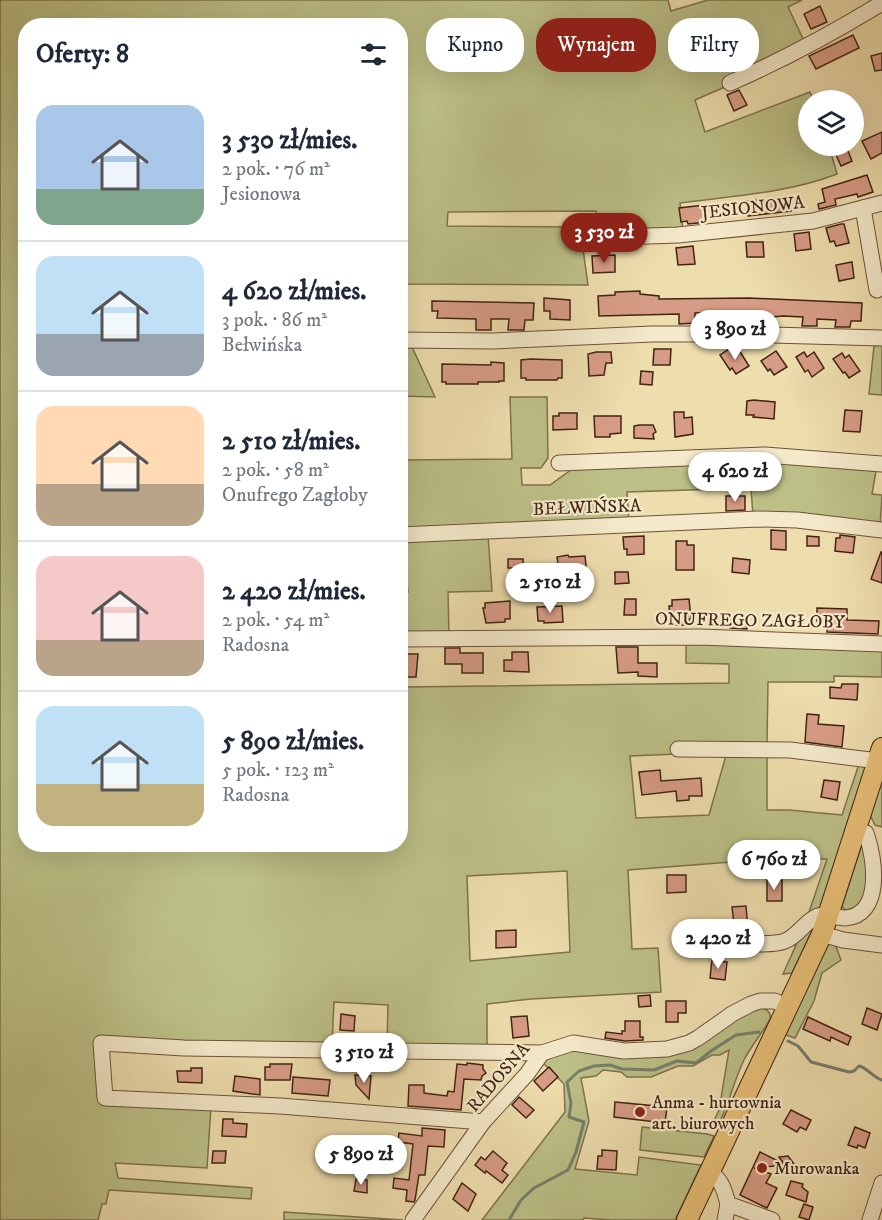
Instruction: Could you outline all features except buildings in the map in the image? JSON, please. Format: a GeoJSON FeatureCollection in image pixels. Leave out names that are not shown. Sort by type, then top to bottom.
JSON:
{"type":"FeatureCollection","features":[{"type":"Feature","properties":{"kind":"main road"},"geometry":{"type":"LineString","coordinates":[[687,1220],[868,831],[880,754]]}},
{"type":"Feature","properties":{"kind":"street"},"geometry":{"type":"LineString","coordinates":[[730,83],[810,45],[882,3]]}},
{"type":"Feature","properties":{"kind":"street","name":"JESIONOWA"},"geometry":{"type":"LineString","coordinates":[[590,238],[678,235],[813,221],[882,202]]}},
{"type":"Feature","properties":{"kind":"street"},"geometry":{"type":"LineString","coordinates":[[863,208],[877,290]]}},
{"type":"Feature","properties":{"kind":"street"},"geometry":{"type":"LineString","coordinates":[[408,340],[492,341],[652,334],[882,338]]}},
{"type":"Feature","properties":{"kind":"street"},"geometry":{"type":"LineString","coordinates":[[559,463],[765,455],[882,464]]}},
{"type":"Feature","properties":{"kind":"street","name":"BEŁWIŃSKA"},"geometry":{"type":"LineString","coordinates":[[408,535],[758,519],[797,520],[882,530]]}},
{"type":"Feature","properties":{"kind":"street","name":"ONUFREGO ZAGŁOBY"},"geometry":{"type":"LineString","coordinates":[[408,639],[700,637],[882,644]]}},
{"type":"Feature","properties":{"kind":"street"},"geometry":{"type":"LineString","coordinates":[[678,749],[880,754]]}},
{"type":"Feature","properties":{"kind":"street"},"geometry":{"type":"LineString","coordinates":[[825,924],[857,915],[868,909],[877,896],[879,878],[868,831]]}},
{"type":"Feature","properties":{"kind":"street"},"geometry":{"type":"LineString","coordinates":[[712,943],[777,943],[793,937],[815,918],[843,940],[882,945]]}},
{"type":"Feature","properties":{"kind":"street","name":"RADOSNA"},"geometry":{"type":"LineString","coordinates":[[413,1220],[483,1122],[527,1074],[542,1053],[573,1043],[624,1051],[667,1049],[688,1044],[751,1004],[760,1001],[775,1001],[787,1007]]}},
{"type":"Feature","properties":{"kind":"street"},"geometry":{"type":"LineString","coordinates":[[483,1122],[280,1106],[105,1098],[101,1043],[184,1048],[542,1053]]}},
{"type":"Feature","properties":{"kind":"street"},"geometry":{"type":"LineString","coordinates":[[709,1172],[723,1184],[728,1204],[725,1220]]}},
{"type":"Feature","properties":{"kind":"street"},"geometry":{"type":"LineString","coordinates":[[870,1220],[882,1183]]}},
{"type":"Feature","properties":{"kind":"street"},"geometry":{"type":"LineString","coordinates":[[728,1204],[772,1220]]}},
{"type":"Feature","properties":{"kind":"green space"},"geometry":{"type":"Polygon","coordinates":[[[0,0],[668,0],[671,11],[708,0],[802,0],[788,7],[805,43],[759,68],[759,18],[668,18],[668,72],[752,72],[695,100],[705,132],[798,97],[798,156],[832,156],[837,174],[780,190],[680,203],[683,231],[598,235],[596,211],[448,212],[447,226],[580,227],[588,285],[408,284],[408,18],[18,18],[18,852],[408,852],[408,687],[729,683],[729,664],[686,663],[686,641],[882,647],[882,677],[834,676],[834,682],[768,682],[767,744],[677,754],[630,756],[636,818],[709,815],[727,752],[767,752],[767,810],[842,815],[860,761],[867,764],[820,911],[806,921],[827,859],[770,859],[628,870],[632,949],[658,948],[661,992],[531,999],[487,1004],[487,1046],[387,1044],[388,1005],[334,1002],[332,1044],[106,1041],[103,1101],[211,1106],[207,1168],[115,1163],[118,1178],[252,1188],[251,1199],[109,1190],[106,1204],[102,1204],[98,1220],[0,1220],[0,0]],[[567,871],[467,876],[470,961],[570,952],[567,871]]]}},
{"type":"Feature","properties":{"kind":"green space"},"geometry":{"type":"Polygon","coordinates":[[[882,345],[882,395],[869,394],[874,346],[882,345]]]}},
{"type":"Feature","properties":{"kind":"green space"},"geometry":{"type":"Polygon","coordinates":[[[408,347],[412,347],[435,397],[408,396],[408,347]]]}},
{"type":"Feature","properties":{"kind":"green space"},"geometry":{"type":"Polygon","coordinates":[[[510,397],[547,397],[548,458],[541,468],[521,468],[522,485],[550,485],[575,467],[761,461],[876,471],[872,494],[882,495],[880,527],[753,516],[751,488],[627,492],[629,522],[408,531],[408,460],[512,459],[510,397]]]}},
{"type":"Feature","properties":{"kind":"green space"},"geometry":{"type":"Polygon","coordinates":[[[488,535],[492,591],[448,592],[449,634],[408,634],[408,540],[488,535]]]}},
{"type":"Feature","properties":{"kind":"green space"},"geometry":{"type":"Polygon","coordinates":[[[882,773],[882,827],[875,825],[870,815],[882,773]]]}},
{"type":"Feature","properties":{"kind":"green space"},"geometry":{"type":"Polygon","coordinates":[[[861,847],[864,848],[870,895],[851,911],[845,910],[842,906],[861,847]]]}},
{"type":"Feature","properties":{"kind":"green space"},"geometry":{"type":"Polygon","coordinates":[[[815,924],[792,973],[783,974],[796,945],[781,946],[815,924]]]}},
{"type":"Feature","properties":{"kind":"green space"},"geometry":{"type":"Polygon","coordinates":[[[825,943],[835,944],[841,960],[822,973],[814,1001],[795,1038],[783,1034],[825,943]]]}},
{"type":"Feature","properties":{"kind":"green space"},"geometry":{"type":"Polygon","coordinates":[[[759,1007],[767,1010],[770,1019],[744,1060],[717,1127],[711,1127],[719,1110],[729,1050],[720,1055],[712,1055],[693,1066],[678,1066],[651,1077],[627,1077],[621,1072],[603,1070],[596,1076],[581,1078],[589,1121],[575,1169],[637,1175],[639,1157],[701,1165],[675,1220],[584,1218],[583,1220],[482,1220],[565,1112],[564,1084],[541,1061],[565,1048],[645,1056],[759,1007]]]}},
{"type":"Feature","properties":{"kind":"green space"},"geometry":{"type":"Polygon","coordinates":[[[642,1127],[714,1136],[704,1157],[640,1150],[642,1127]]]}},
{"type":"Feature","properties":{"kind":"green space"},"geometry":{"type":"Polygon","coordinates":[[[284,1212],[403,1220],[284,1220],[284,1212]]]}},
{"type":"Feature","properties":{"kind":"waterway"},"geometry":{"type":"LineString","coordinates":[[509,1220],[521,1200],[534,1188],[568,1170],[576,1152],[584,1122],[569,1117],[571,1103],[567,1082],[579,1071],[594,1066],[610,1065],[622,1069],[654,1070],[677,1061],[696,1063],[736,1035],[759,1032]]}},
{"type":"Feature","properties":{"kind":"waterway"},"geometry":{"type":"LineString","coordinates":[[788,1041],[798,1046],[811,1062],[849,1072],[859,1066],[882,1080]]}},
{"type":"Feature","properties":{"kind":"place","name":"Anma - hurtownia art. biurowych"},"geometry":{"type":"Point","coordinates":[640,1112]}},
{"type":"Feature","properties":{"kind":"place","name":"Murowanka"},"geometry":{"type":"Point","coordinates":[762,1168]}}]}
